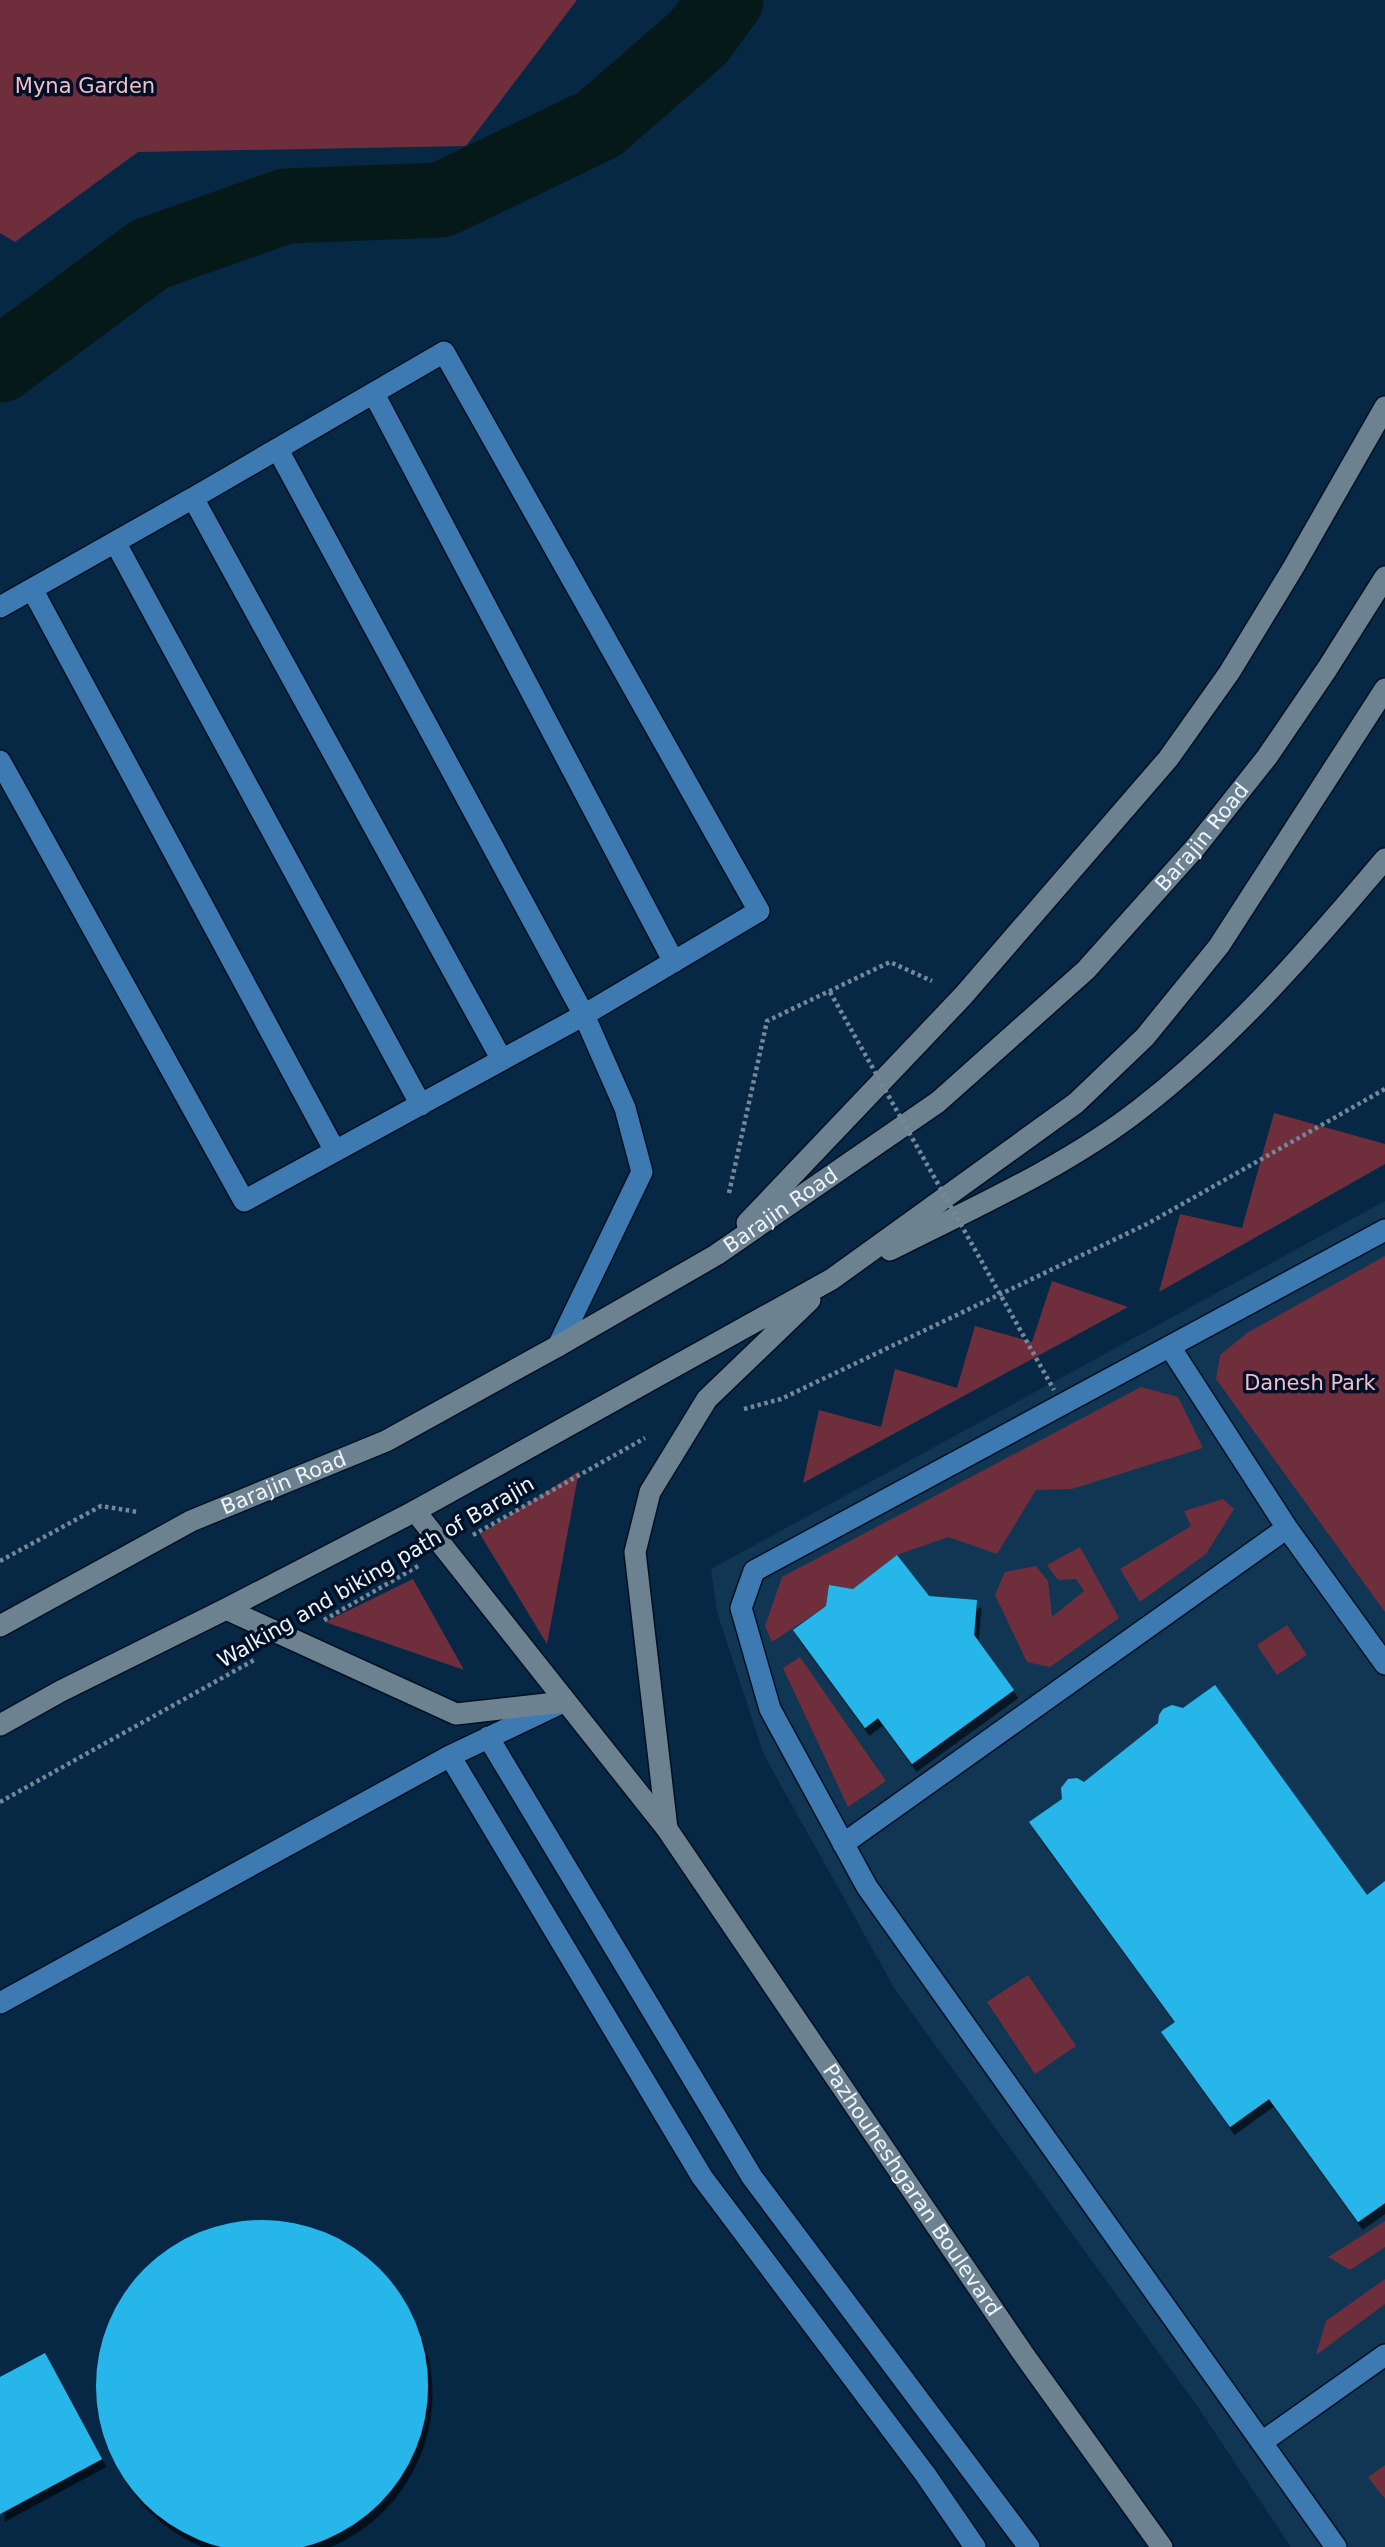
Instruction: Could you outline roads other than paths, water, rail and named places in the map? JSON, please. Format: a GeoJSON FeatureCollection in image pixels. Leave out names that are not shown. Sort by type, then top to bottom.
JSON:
{"type":"FeatureCollection","features":[{"type":"Feature","properties":{"kind":"main road"},"geometry":{"type":"LineString","coordinates":[[716,1255],[963,996],[1168,760],[1229,673],[1385,407]]}},
{"type":"Feature","properties":{"kind":"main road","name":"Barajin Road"},"geometry":{"type":"LineString","coordinates":[[0,1626],[191,1521],[386,1441],[558,1346],[716,1255],[938,1102],[1086,970],[1195,848],[1267,757],[1327,669],[1385,576]]}},
{"type":"Feature","properties":{"kind":"main road"},"geometry":{"type":"LineString","coordinates":[[667,1829],[635,1552],[650,1492],[707,1399],[832,1279],[1076,1103],[1145,1037],[1219,946],[1385,689]]}},
{"type":"Feature","properties":{"kind":"main road"},"geometry":{"type":"LineString","coordinates":[[0,1725],[61,1691],[415,1511],[832,1279],[1011,1189],[1077,1151],[1139,1111],[1224,1039],[1308,950],[1385,859]]}},
{"type":"Feature","properties":{"kind":"main road","name":"Pazhouheshgaran Boulevard"},"geometry":{"type":"LineString","coordinates":[[415,1511],[667,1829],[1022,2352],[1162,2547]]}},
{"type":"Feature","properties":{"kind":"main road"},"geometry":{"type":"LineString","coordinates":[[226,1609],[456,1714],[564,1702]]}},
{"type":"Feature","properties":{"kind":"street"},"geometry":{"type":"LineString","coordinates":[[0,607],[278,450],[444,352],[759,911],[584,1015],[244,1201],[0,761]]}},
{"type":"Feature","properties":{"kind":"street"},"geometry":{"type":"LineString","coordinates":[[374,394],[674,962]]}},
{"type":"Feature","properties":{"kind":"street"},"geometry":{"type":"LineString","coordinates":[[278,450],[584,1015],[625,1108],[642,1172],[558,1346]]}},
{"type":"Feature","properties":{"kind":"street"},"geometry":{"type":"LineString","coordinates":[[193,498],[502,1060]]}},
{"type":"Feature","properties":{"kind":"street"},"geometry":{"type":"LineString","coordinates":[[115,542],[421,1105]]}},
{"type":"Feature","properties":{"kind":"street"},"geometry":{"type":"LineString","coordinates":[[32,589],[335,1151]]}},
{"type":"Feature","properties":{"kind":"street"},"geometry":{"type":"LineString","coordinates":[[1336,2547],[867,1887],[770,1709],[741,1608],[754,1571],[1385,1230]]}},
{"type":"Feature","properties":{"kind":"street"},"geometry":{"type":"LineString","coordinates":[[1170,1347],[1287,1528],[1385,1664]]}},
{"type":"Feature","properties":{"kind":"street"},"geometry":{"type":"LineString","coordinates":[[843,1844],[1287,1528]]}},
{"type":"Feature","properties":{"kind":"street"},"geometry":{"type":"LineString","coordinates":[[0,2003],[450,1756],[564,1702]]}},
{"type":"Feature","properties":{"kind":"street"},"geometry":{"type":"LineString","coordinates":[[488,1737],[752,2177],[1029,2547]]}},
{"type":"Feature","properties":{"kind":"street"},"geometry":{"type":"LineString","coordinates":[[450,1756],[702,2177],[925,2474],[975,2547]]}},
{"type":"Feature","properties":{"kind":"street"},"geometry":{"type":"LineString","coordinates":[[1262,2442],[1385,2355]]}},
{"type":"Feature","properties":{"kind":"waterway"},"geometry":{"type":"LineString","coordinates":[[0,365],[150,254],[286,206],[441,200],[599,124],[699,37],[726,0]]}},
{"type":"Feature","properties":{"kind":"park label","name":"Myna Garden"},"geometry":{"type":"Point","coordinates":[85,86]}},
{"type":"Feature","properties":{"kind":"park label","name":"Danesh Park"},"geometry":{"type":"Point","coordinates":[1310,1383]}}]}
